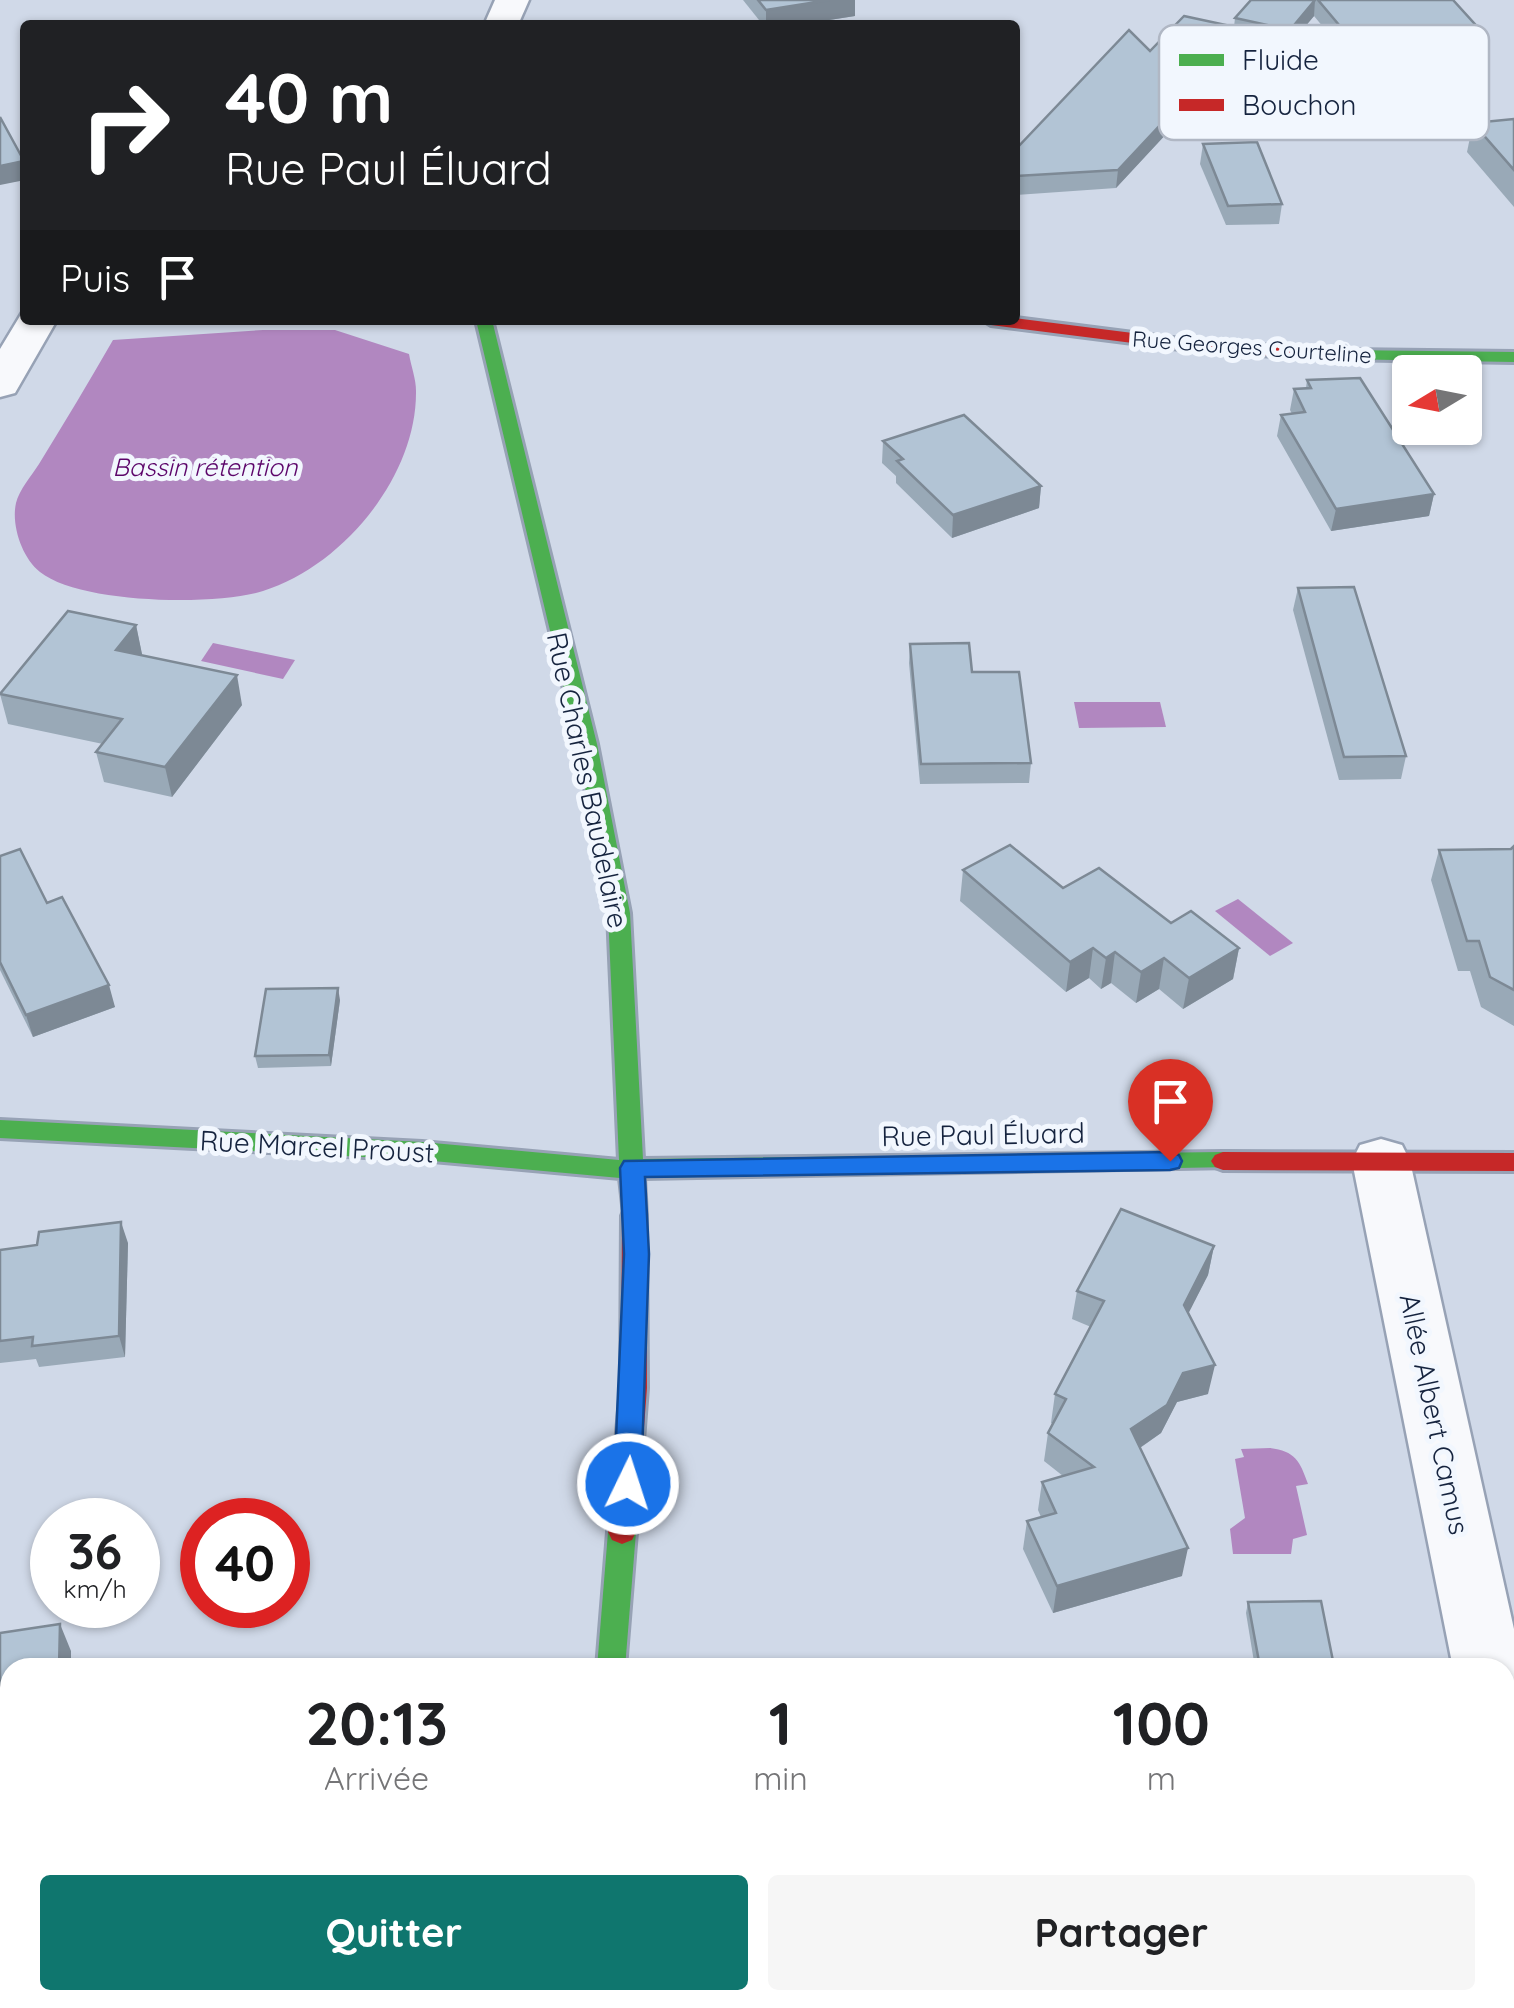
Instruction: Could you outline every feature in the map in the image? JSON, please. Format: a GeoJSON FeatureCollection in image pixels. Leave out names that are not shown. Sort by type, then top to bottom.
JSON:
{"type":"FeatureCollection","features":[{"type":"Feature","properties":{"kind":"street","name":"Rue Georges Courteline"},"geometry":{"type":"LineString","coordinates":[[1020,324],[1196,346],[1304,354],[1514,357]]}},
{"type":"Feature","properties":{"kind":"street"},"geometry":{"type":"LineString","coordinates":[[0,384],[34,325]]}},
{"type":"Feature","properties":{"kind":"street","name":"Rue Charles Baudelaire"},"geometry":{"type":"LineString","coordinates":[[485,325],[587,744],[619,913],[636,1254],[634,1388],[612,1658]]}},
{"type":"Feature","properties":{"kind":"street","name":"Rue Marcel Proust"},"geometry":{"type":"LineString","coordinates":[[0,1128],[422,1151],[598,1169],[632,1168]]}},
{"type":"Feature","properties":{"kind":"street","name":"Allée Albert Camus"},"geometry":{"type":"LineString","coordinates":[[1381,1162],[1486,1658]]}},
{"type":"Feature","properties":{"kind":"street","name":"Rue Paul Éluard"},"geometry":{"type":"LineString","coordinates":[[632,1168],[1514,1162]]}},
{"type":"Feature","properties":{"kind":"water","name":"Bassin rétention"},"geometry":{"type":"Polygon","coordinates":[[[263,330],[335,330],[409,354],[416,391],[404,455],[370,514],[347,539],[293,579],[242,596],[182,600],[116,596],[59,583],[40,572],[19,540],[16,503],[113,340],[263,330]]]}},
{"type":"Feature","properties":{"kind":"water"},"geometry":{"type":"Polygon","coordinates":[[[213,643],[295,660],[283,679],[201,661],[213,643]]]}},
{"type":"Feature","properties":{"kind":"water"},"geometry":{"type":"Polygon","coordinates":[[[1074,702],[1160,702],[1166,727],[1079,728],[1074,702]]]}},
{"type":"Feature","properties":{"kind":"water"},"geometry":{"type":"Polygon","coordinates":[[[1238,899],[1293,943],[1270,956],[1215,911],[1238,899]]]}},
{"type":"Feature","properties":{"kind":"water"},"geometry":{"type":"Polygon","coordinates":[[[1270,1448],[1291,1455],[1302,1469],[1308,1484],[1296,1486],[1307,1535],[1293,1539],[1291,1554],[1233,1554],[1230,1529],[1245,1518],[1235,1459],[1244,1457],[1241,1449],[1270,1448]]]}},
{"type":"Feature","properties":{"kind":"building"},"geometry":{"type":"Polygon","coordinates":[[[758,0],[829,0],[766,10],[758,0]]]}},
{"type":"Feature","properties":{"kind":"building"},"geometry":{"type":"Polygon","coordinates":[[[1251,0],[1315,0],[1294,25],[1267,25],[1235,18],[1251,0]]]}},
{"type":"Feature","properties":{"kind":"building"},"geometry":{"type":"Polygon","coordinates":[[[1318,0],[1453,0],[1476,25],[1339,25],[1318,0]]]}},
{"type":"Feature","properties":{"kind":"building"},"geometry":{"type":"Polygon","coordinates":[[[1184,16],[1226,25],[1175,25],[1184,16]]]}},
{"type":"Feature","properties":{"kind":"building"},"geometry":{"type":"Polygon","coordinates":[[[1129,30],[1150,51],[1159,42],[1159,126],[1118,170],[1020,176],[1020,145],[1129,30]]]}},
{"type":"Feature","properties":{"kind":"building"},"geometry":{"type":"Polygon","coordinates":[[[0,117],[20,154],[20,162],[0,166],[0,117]]]}},
{"type":"Feature","properties":{"kind":"building"},"geometry":{"type":"Polygon","coordinates":[[[1514,119],[1514,170],[1488,140],[1489,121],[1514,119]]]}},
{"type":"Feature","properties":{"kind":"building"},"geometry":{"type":"Polygon","coordinates":[[[1257,142],[1282,204],[1228,206],[1203,144],[1257,142]]]}},
{"type":"Feature","properties":{"kind":"building"},"geometry":{"type":"Polygon","coordinates":[[[1360,378],[1392,428],[1392,445],[1403,445],[1434,494],[1336,509],[1281,415],[1305,412],[1294,389],[1311,388],[1307,380],[1360,378]]]}},
{"type":"Feature","properties":{"kind":"building"},"geometry":{"type":"Polygon","coordinates":[[[964,415],[1041,486],[953,515],[897,461],[903,459],[883,441],[964,415]]]}},
{"type":"Feature","properties":{"kind":"building"},"geometry":{"type":"Polygon","coordinates":[[[1354,587],[1406,756],[1344,757],[1298,588],[1354,587]]]}},
{"type":"Feature","properties":{"kind":"building"},"geometry":{"type":"Polygon","coordinates":[[[68,611],[136,625],[116,650],[237,675],[165,767],[96,752],[122,719],[0,694],[68,611]]]}},
{"type":"Feature","properties":{"kind":"building"},"geometry":{"type":"Polygon","coordinates":[[[969,643],[972,672],[1019,672],[1031,763],[921,764],[910,644],[969,643]]]}},
{"type":"Feature","properties":{"kind":"building"},"geometry":{"type":"Polygon","coordinates":[[[1010,845],[1063,888],[1099,868],[1171,923],[1191,911],[1239,948],[1189,978],[1164,958],[1141,972],[1115,952],[1106,958],[1093,948],[1070,962],[963,870],[1010,845]]]}},
{"type":"Feature","properties":{"kind":"building"},"geometry":{"type":"Polygon","coordinates":[[[1514,846],[1514,990],[1490,977],[1479,941],[1467,941],[1439,850],[1514,846]]]}},
{"type":"Feature","properties":{"kind":"building"},"geometry":{"type":"Polygon","coordinates":[[[20,849],[47,903],[62,897],[109,985],[26,1015],[0,962],[0,856],[20,849]]]}},
{"type":"Feature","properties":{"kind":"building"},"geometry":{"type":"Polygon","coordinates":[[[338,988],[329,1055],[255,1056],[266,989],[338,988]]]}},
{"type":"Feature","properties":{"kind":"building"},"geometry":{"type":"Polygon","coordinates":[[[1121,1209],[1214,1246],[1184,1305],[1215,1365],[1183,1373],[1167,1405],[1131,1429],[1188,1548],[1057,1586],[1027,1521],[1056,1513],[1042,1482],[1094,1467],[1048,1433],[1066,1399],[1055,1394],[1104,1301],[1077,1291],[1121,1209]]]}},
{"type":"Feature","properties":{"kind":"building"},"geometry":{"type":"Polygon","coordinates":[[[121,1222],[119,1336],[32,1346],[33,1337],[0,1341],[0,1250],[37,1245],[39,1232],[121,1222]]]}},
{"type":"Feature","properties":{"kind":"building"},"geometry":{"type":"Polygon","coordinates":[[[1321,1601],[1332,1658],[1258,1658],[1248,1602],[1321,1601]]]}},
{"type":"Feature","properties":{"kind":"building"},"geometry":{"type":"Polygon","coordinates":[[[60,1628],[59,1658],[0,1658],[0,1633],[60,1628]]]}},
{"type":"Feature","properties":{"kind":"traffic: fast"},"geometry":{"type":"LineString","coordinates":[[485,325],[587,744],[619,913],[634,1216]]}},
{"type":"Feature","properties":{"kind":"traffic: fast"},"geometry":{"type":"LineString","coordinates":[[1343,355],[1514,357]]}},
{"type":"Feature","properties":{"kind":"traffic: fast"},"geometry":{"type":"LineString","coordinates":[[0,1129],[422,1151],[598,1169],[1223,1161]]}},
{"type":"Feature","properties":{"kind":"traffic: fast"},"geometry":{"type":"LineString","coordinates":[[612,1658],[622,1532]]}},
{"type":"Feature","properties":{"kind":"traffic: jam"},"geometry":{"type":"LineString","coordinates":[[1020,324],[1196,346],[1343,355]]}},
{"type":"Feature","properties":{"kind":"traffic: jam"},"geometry":{"type":"LineString","coordinates":[[1223,1161],[1514,1162]]}},
{"type":"Feature","properties":{"kind":"traffic: jam"},"geometry":{"type":"LineString","coordinates":[[622,1532],[634,1388],[634,1216]]}},
{"type":"Feature","properties":{"kind":"route"},"geometry":{"type":"LineString","coordinates":[[628,1484],[636,1254],[632,1168],[1170,1161]]}}]}
